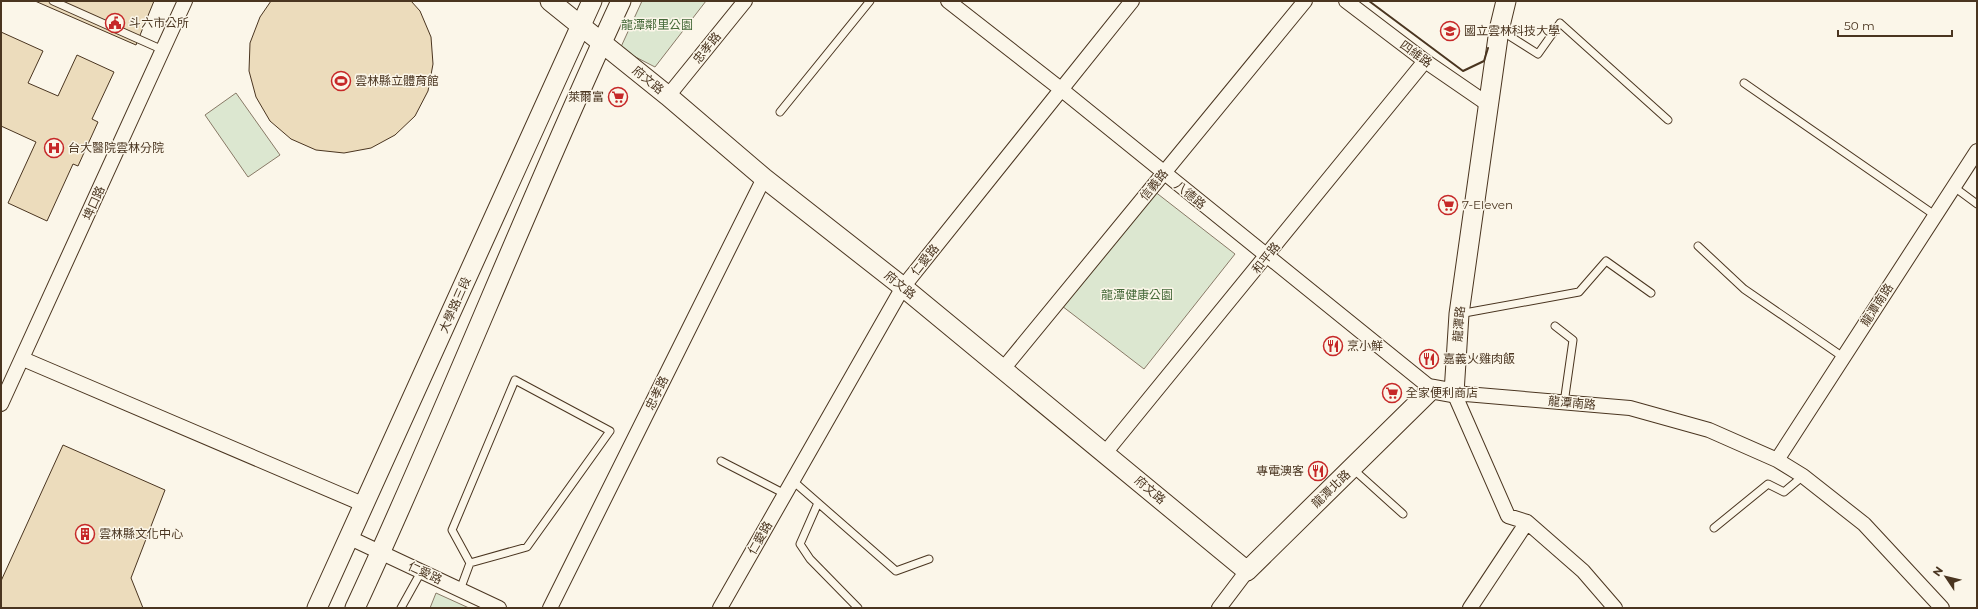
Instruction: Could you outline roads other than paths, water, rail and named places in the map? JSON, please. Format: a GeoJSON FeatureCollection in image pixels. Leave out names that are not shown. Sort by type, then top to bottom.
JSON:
{"type":"FeatureCollection","features":[{"type":"Feature","properties":{"kind":"street","name":"埤口路"},"geometry":{"type":"LineString","coordinates":[[1,404],[185,1]]}},
{"type":"Feature","properties":{"kind":"street","name":"府文路"},"geometry":{"type":"LineString","coordinates":[[550,1],[668,96],[764,178],[903,287],[1247,571]]}},
{"type":"Feature","properties":{"kind":"street","name":"大學路三段"},"geometry":{"type":"LineString","coordinates":[[317,608],[365,505],[592,1]]}},
{"type":"Feature","properties":{"kind":"street"},"geometry":{"type":"LineString","coordinates":[[355,608],[418,473],[559,138],[621,1]]}},
{"type":"Feature","properties":{"kind":"street","name":"忠孝路"},"geometry":{"type":"LineString","coordinates":[[668,96],[745,1]]}},
{"type":"Feature","properties":{"kind":"street","name":"八德路"},"geometry":{"type":"LineString","coordinates":[[948,1],[1062,90],[1432,389]]}},
{"type":"Feature","properties":{"kind":"street","name":"仁愛路"},"geometry":{"type":"LineString","coordinates":[[720,608],[903,287],[1132,1]]}},
{"type":"Feature","properties":{"kind":"street","name":"信義路"},"geometry":{"type":"LineString","coordinates":[[1003,369],[1305,1]]}},
{"type":"Feature","properties":{"kind":"street","name":"四維路"},"geometry":{"type":"LineString","coordinates":[[1346,1],[1425,61],[1489,105]]}},
{"type":"Feature","properties":{"kind":"street","name":"龍潭路"},"geometry":{"type":"LineString","coordinates":[[1506,1],[1500,30],[1459,314],[1454,393],[1508,516],[1527,522]]}},
{"type":"Feature","properties":{"kind":"street","name":"和平路"},"geometry":{"type":"LineString","coordinates":[[1105,453],[1267,257],[1425,61]]}},
{"type":"Feature","properties":{"kind":"street","name":"龍潭南路"},"geometry":{"type":"LineString","coordinates":[[1777,460],[1977,151]]}},
{"type":"Feature","properties":{"kind":"street","name":"忠孝路"},"geometry":{"type":"LineString","coordinates":[[550,608],[764,178]]}},
{"type":"Feature","properties":{"kind":"street"},"geometry":{"type":"LineString","coordinates":[[22,359],[365,505]]}},
{"type":"Feature","properties":{"kind":"street"},"geometry":{"type":"LineString","coordinates":[[1432,389],[1454,393]]}},
{"type":"Feature","properties":{"kind":"street","name":"龍潭北路"},"geometry":{"type":"LineString","coordinates":[[1222,607],[1247,571],[1432,389]]}},
{"type":"Feature","properties":{"kind":"street","name":"龍潭南路"},"geometry":{"type":"LineString","coordinates":[[1454,393],[1630,408],[1709,430],[1777,460],[1804,476],[1864,524],[1942,608]]}},
{"type":"Feature","properties":{"kind":"street"},"geometry":{"type":"LineString","coordinates":[[1470,608],[1527,522],[1582,572],[1611,606]]}},
{"type":"Feature","properties":{"kind":"street","name":"仁愛路"},"geometry":{"type":"LineString","coordinates":[[350,538],[499,608]]}},
{"type":"Feature","properties":{"kind":"lane"},"geometry":{"type":"LineString","coordinates":[[53,1],[163,50]]}},
{"type":"Feature","properties":{"kind":"lane"},"geometry":{"type":"LineString","coordinates":[[780,112],[870,1]]}},
{"type":"Feature","properties":{"kind":"lane"},"geometry":{"type":"LineString","coordinates":[[1500,30],[1538,54],[1560,24],[1668,120]]}},
{"type":"Feature","properties":{"kind":"lane"},"geometry":{"type":"LineString","coordinates":[[1744,83],[1936,216]]}},
{"type":"Feature","properties":{"kind":"lane"},"geometry":{"type":"LineString","coordinates":[[1954,187],[1977,204]]}},
{"type":"Feature","properties":{"kind":"lane"},"geometry":{"type":"LineString","coordinates":[[1698,246],[1744,289],[1843,357]]}},
{"type":"Feature","properties":{"kind":"lane"},"geometry":{"type":"LineString","coordinates":[[1459,314],[1579,292],[1606,261],[1651,293]]}},
{"type":"Feature","properties":{"kind":"lane"},"geometry":{"type":"LineString","coordinates":[[1554,326],[1573,340],[1564,403]]}},
{"type":"Feature","properties":{"kind":"lane"},"geometry":{"type":"LineString","coordinates":[[460,590],[470,564],[452,530],[515,380],[610,431],[528,547],[470,564]]}},
{"type":"Feature","properties":{"kind":"lane"},"geometry":{"type":"LineString","coordinates":[[721,461],[785,494]]}},
{"type":"Feature","properties":{"kind":"lane"},"geometry":{"type":"LineString","coordinates":[[1352,468],[1403,514]]}},
{"type":"Feature","properties":{"kind":"lane"},"geometry":{"type":"LineString","coordinates":[[1714,528],[1768,484],[1784,492],[1804,476]]}},
{"type":"Feature","properties":{"kind":"lane"},"geometry":{"type":"LineString","coordinates":[[792,481],[896,571],[929,559]]}},
{"type":"Feature","properties":{"kind":"lane"},"geometry":{"type":"LineString","coordinates":[[818,503],[800,544],[810,559],[858,608]]}},
{"type":"Feature","properties":{"kind":"lane"},"geometry":{"type":"LineString","coordinates":[[401,608],[422,572]]}},
{"type":"Feature","properties":{"kind":"place","name":"斗六市公所"},"geometry":{"type":"Point","coordinates":[115,23]}},
{"type":"Feature","properties":{"kind":"place","name":"國立雲林科技大學"},"geometry":{"type":"Point","coordinates":[1450,31]}},
{"type":"Feature","properties":{"kind":"place","name":"雲林縣立體育館"},"geometry":{"type":"Point","coordinates":[341,81]}},
{"type":"Feature","properties":{"kind":"place","name":"萊爾富"},"geometry":{"type":"Point","coordinates":[618,97]}},
{"type":"Feature","properties":{"kind":"place","name":"台大醫院雲林分院"},"geometry":{"type":"Point","coordinates":[54,148]}},
{"type":"Feature","properties":{"kind":"place","name":"7-Eleven"},"geometry":{"type":"Point","coordinates":[1448,205]}},
{"type":"Feature","properties":{"kind":"place","name":"烹小鮮"},"geometry":{"type":"Point","coordinates":[1333,346]}},
{"type":"Feature","properties":{"kind":"place","name":"嘉義火雞肉飯"},"geometry":{"type":"Point","coordinates":[1429,359]}},
{"type":"Feature","properties":{"kind":"place","name":"全家便利商店"},"geometry":{"type":"Point","coordinates":[1392,393]}},
{"type":"Feature","properties":{"kind":"place","name":"專電澳客"},"geometry":{"type":"Point","coordinates":[1318,471]}},
{"type":"Feature","properties":{"kind":"place","name":"雲林縣文化中心"},"geometry":{"type":"Point","coordinates":[85,534]}},
{"type":"Feature","properties":{"kind":"park label","name":"龍潭鄰里公園"},"geometry":{"type":"Point","coordinates":[657,25]}},
{"type":"Feature","properties":{"kind":"park label","name":"龍潭健康公園"},"geometry":{"type":"Point","coordinates":[1137,295]}}]}
